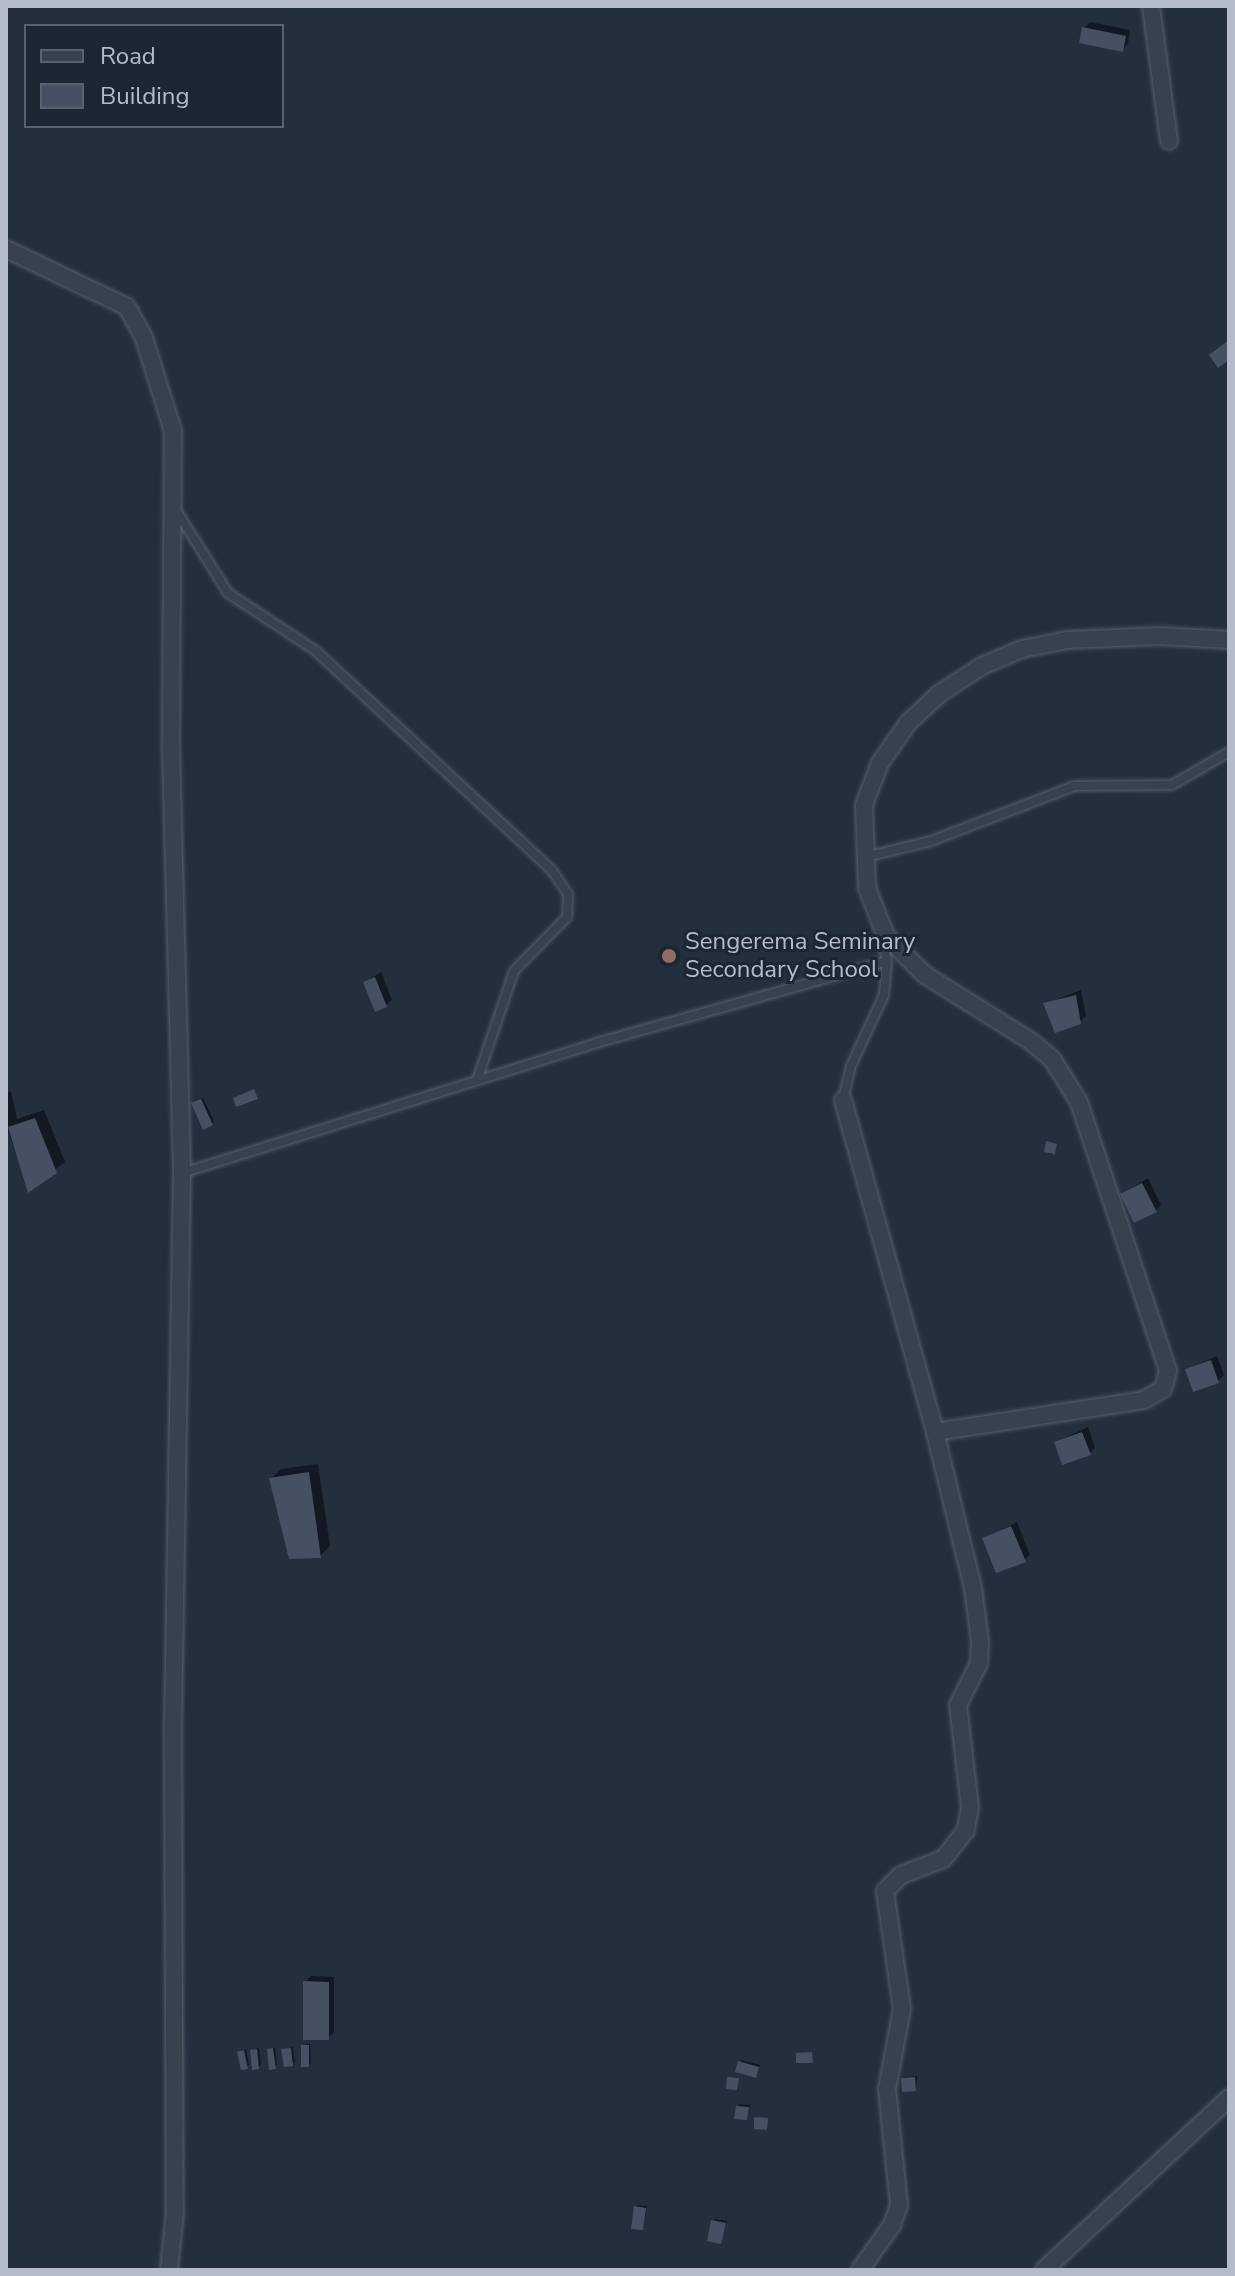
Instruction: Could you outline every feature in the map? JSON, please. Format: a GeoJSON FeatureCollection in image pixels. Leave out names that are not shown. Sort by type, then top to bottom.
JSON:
{"type":"FeatureCollection","features":[{"type":"Feature","properties":{"kind":"street"},"geometry":{"type":"LineString","coordinates":[[1151,6],[1169,141]]}},
{"type":"Feature","properties":{"kind":"street"},"geometry":{"type":"LineString","coordinates":[[6,249],[118,300],[134,316],[169,409],[176,510],[171,749],[182,1173],[173,1728],[175,2211],[169,2270]]}},
{"type":"Feature","properties":{"kind":"street"},"geometry":{"type":"LineString","coordinates":[[935,1432],[1144,1400],[1163,1389],[1168,1371],[1088,1124],[1067,1079],[1032,1042],[925,975],[898,952],[875,917],[864,858],[864,805],[880,763],[918,714],[982,666],[1022,649],[1067,640],[1160,636],[1229,640]]}},
{"type":"Feature","properties":{"kind":"street"},"geometry":{"type":"LineString","coordinates":[[843,1100],[935,1432],[979,1613],[979,1663],[958,1705],[970,1807],[956,1847],[943,1859],[901,1875],[885,1891],[902,2009],[887,2089],[899,2205],[892,2225],[860,2270]]}},
{"type":"Feature","properties":{"kind":"street"},"geometry":{"type":"LineString","coordinates":[[1044,2270],[1229,2098]]}},
{"type":"Feature","properties":{"kind":"lane"},"geometry":{"type":"LineString","coordinates":[[176,510],[228,593],[316,651],[551,869],[568,894],[567,917],[514,971],[477,1080]]}},
{"type":"Feature","properties":{"kind":"lane"},"geometry":{"type":"LineString","coordinates":[[864,858],[931,841],[1074,786],[1172,785],[1229,752]]}},
{"type":"Feature","properties":{"kind":"lane"},"geometry":{"type":"LineString","coordinates":[[843,1100],[851,1066],[884,995],[887,961],[875,917]]}},
{"type":"Feature","properties":{"kind":"lane"},"geometry":{"type":"LineString","coordinates":[[182,1173],[477,1080],[887,961]]}},
{"type":"Feature","properties":{"kind":"building"},"geometry":{"type":"Polygon","coordinates":[[[1082,27],[1126,36],[1123,52],[1079,43],[1082,27]]]}},
{"type":"Feature","properties":{"kind":"building"},"geometry":{"type":"Polygon","coordinates":[[[1229,340],[1229,360],[1218,368],[1209,355],[1229,340]]]}},
{"type":"Feature","properties":{"kind":"building"},"geometry":{"type":"Polygon","coordinates":[[[375,977],[387,1007],[375,1012],[363,982],[375,977]]]}},
{"type":"Feature","properties":{"kind":"building"},"geometry":{"type":"Polygon","coordinates":[[[1076,995],[1081,1024],[1055,1033],[1043,1003],[1076,995]]]}},
{"type":"Feature","properties":{"kind":"building"},"geometry":{"type":"Polygon","coordinates":[[[254,1089],[258,1099],[236,1107],[233,1098],[254,1089]]]}},
{"type":"Feature","properties":{"kind":"building"},"geometry":{"type":"Polygon","coordinates":[[[201,1099],[213,1125],[203,1130],[191,1103],[201,1099]]]}},
{"type":"Feature","properties":{"kind":"building"},"geometry":{"type":"Polygon","coordinates":[[[35,1118],[57,1173],[28,1193],[8,1127],[35,1118]]]}},
{"type":"Feature","properties":{"kind":"building"},"geometry":{"type":"Polygon","coordinates":[[[1046,1141],[1057,1144],[1055,1154],[1044,1152],[1046,1141]]]}},
{"type":"Feature","properties":{"kind":"building"},"geometry":{"type":"Polygon","coordinates":[[[1142,1183],[1157,1212],[1134,1223],[1120,1194],[1142,1183]]]}},
{"type":"Feature","properties":{"kind":"building"},"geometry":{"type":"Polygon","coordinates":[[[1211,1360],[1219,1383],[1193,1392],[1185,1369],[1211,1360]]]}},
{"type":"Feature","properties":{"kind":"building"},"geometry":{"type":"Polygon","coordinates":[[[1082,1432],[1091,1455],[1062,1465],[1054,1442],[1082,1432]]]}},
{"type":"Feature","properties":{"kind":"building"},"geometry":{"type":"Polygon","coordinates":[[[309,1472],[321,1558],[289,1559],[269,1478],[309,1472]]]}},
{"type":"Feature","properties":{"kind":"building"},"geometry":{"type":"Polygon","coordinates":[[[1011,1526],[1026,1562],[996,1573],[982,1538],[1011,1526]]]}},
{"type":"Feature","properties":{"kind":"building"},"geometry":{"type":"Polygon","coordinates":[[[303,1981],[329,1982],[329,2040],[303,2040],[303,1981]]]}},
{"type":"Feature","properties":{"kind":"building"},"geometry":{"type":"Polygon","coordinates":[[[301,2045],[309,2045],[309,2067],[301,2067],[301,2045]]]}},
{"type":"Feature","properties":{"kind":"building"},"geometry":{"type":"Polygon","coordinates":[[[273,2048],[276,2069],[269,2070],[267,2049],[273,2048]]]}},
{"type":"Feature","properties":{"kind":"building"},"geometry":{"type":"Polygon","coordinates":[[[291,2048],[293,2066],[284,2067],[281,2049],[291,2048]]]}},
{"type":"Feature","properties":{"kind":"building"},"geometry":{"type":"Polygon","coordinates":[[[257,2049],[259,2069],[252,2070],[250,2050],[257,2049]]]}},
{"type":"Feature","properties":{"kind":"building"},"geometry":{"type":"Polygon","coordinates":[[[244,2050],[248,2069],[241,2070],[237,2052],[244,2050]]]}},
{"type":"Feature","properties":{"kind":"building"},"geometry":{"type":"Polygon","coordinates":[[[812,2052],[813,2063],[796,2063],[796,2053],[812,2052]]]}},
{"type":"Feature","properties":{"kind":"building"},"geometry":{"type":"Polygon","coordinates":[[[738,2061],[759,2067],[756,2078],[735,2072],[738,2061]]]}},
{"type":"Feature","properties":{"kind":"building"},"geometry":{"type":"Polygon","coordinates":[[[727,2077],[739,2078],[737,2090],[726,2089],[727,2077]]]}},
{"type":"Feature","properties":{"kind":"building"},"geometry":{"type":"Polygon","coordinates":[[[915,2077],[916,2091],[902,2092],[901,2078],[915,2077]]]}},
{"type":"Feature","properties":{"kind":"building"},"geometry":{"type":"Polygon","coordinates":[[[736,2106],[749,2107],[747,2120],[734,2119],[736,2106]]]}},
{"type":"Feature","properties":{"kind":"building"},"geometry":{"type":"Polygon","coordinates":[[[754,2117],[768,2118],[767,2130],[754,2129],[754,2117]]]}},
{"type":"Feature","properties":{"kind":"building"},"geometry":{"type":"Polygon","coordinates":[[[634,2206],[646,2208],[643,2230],[631,2229],[634,2206]]]}},
{"type":"Feature","properties":{"kind":"building"},"geometry":{"type":"Polygon","coordinates":[[[711,2220],[726,2223],[721,2244],[707,2241],[711,2220]]]}},
{"type":"Feature","properties":{"kind":"place","name":"Sengerema Seminary Secondary School"},"geometry":{"type":"Point","coordinates":[669,956]}}]}
